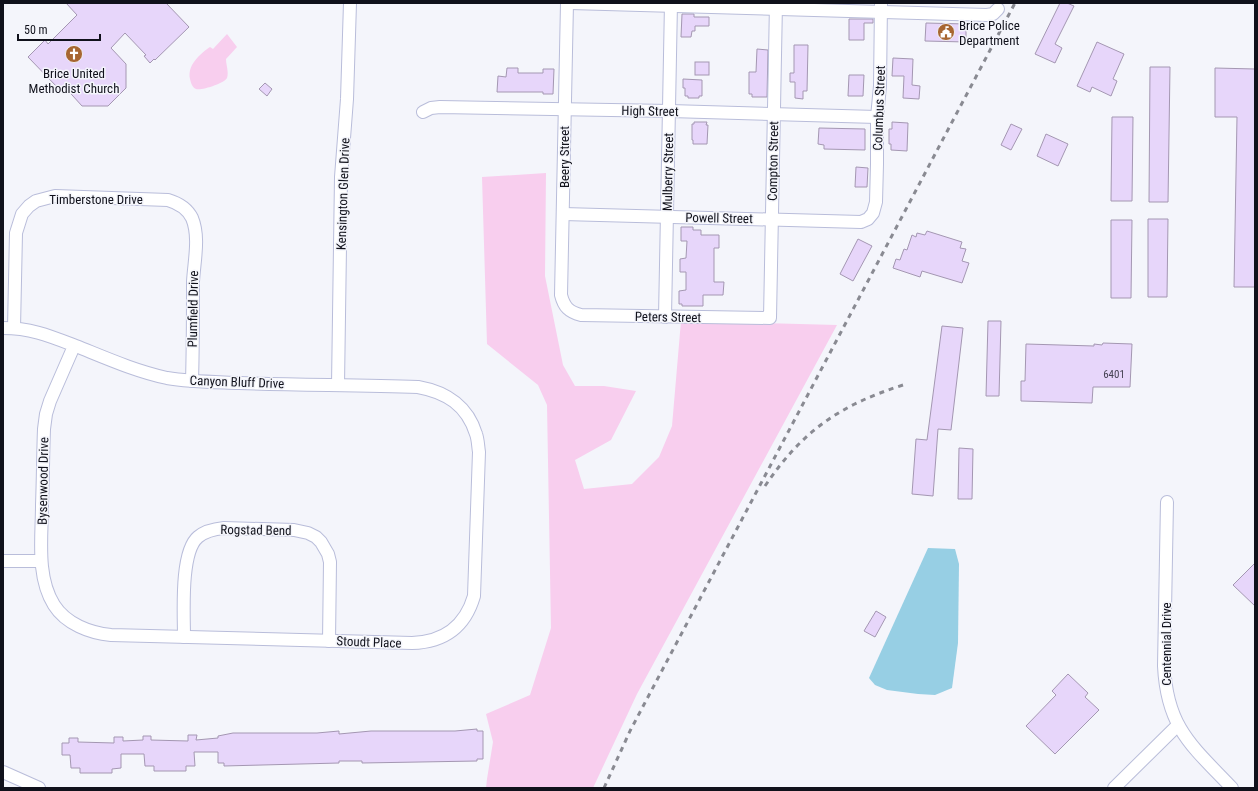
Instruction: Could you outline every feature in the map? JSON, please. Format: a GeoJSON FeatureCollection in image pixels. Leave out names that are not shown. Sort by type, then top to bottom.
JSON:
{"type":"FeatureCollection","features":[{"type":"Feature","properties":{"kind":"street","name":"Kensington Glen Drive"},"geometry":{"type":"LineString","coordinates":[[338,385],[341,177],[347,99],[350,3]]}},
{"type":"Feature","properties":{"kind":"street"},"geometry":{"type":"LineString","coordinates":[[569,3],[881,8],[987,15],[994,14],[998,9]]}},
{"type":"Feature","properties":{"kind":"street","name":"Beery Street"},"geometry":{"type":"LineString","coordinates":[[568,310],[563,303],[561,294],[564,109],[569,3]]}},
{"type":"Feature","properties":{"kind":"street","name":"Mulberry Street"},"geometry":{"type":"LineString","coordinates":[[665,317],[671,4]]}},
{"type":"Feature","properties":{"kind":"street","name":"Compton Street"},"geometry":{"type":"LineString","coordinates":[[770,318],[776,6]]}},
{"type":"Feature","properties":{"kind":"street","name":"Columbus Street"},"geometry":{"type":"LineString","coordinates":[[873,213],[877,190],[877,117],[880,86],[881,8]]}},
{"type":"Feature","properties":{"kind":"street","name":"High Street"},"geometry":{"type":"LineString","coordinates":[[423,112],[431,108],[440,107],[670,111],[877,117]]}},
{"type":"Feature","properties":{"kind":"street","name":"Timberstone Drive"},"geometry":{"type":"LineString","coordinates":[[8,328],[16,233],[22,214],[36,201],[55,196],[168,200],[177,203],[186,209],[192,217],[195,236]]}},
{"type":"Feature","properties":{"kind":"street","name":"Powell Street"},"geometry":{"type":"LineString","coordinates":[[563,214],[861,222],[868,219],[873,213]]}},
{"type":"Feature","properties":{"kind":"street","name":"Plumfield Drive"},"geometry":{"type":"LineString","coordinates":[[192,381],[195,236]]}},
{"type":"Feature","properties":{"kind":"street","name":"Peters Street"},"geometry":{"type":"LineString","coordinates":[[568,310],[581,315],[770,318]]}},
{"type":"Feature","properties":{"kind":"street","name":"Canyon Bluff Drive"},"geometry":{"type":"LineString","coordinates":[[8,328],[39,332],[144,372],[169,378],[192,381],[258,384],[418,387],[433,389],[447,396],[459,405],[469,417]]}},
{"type":"Feature","properties":{"kind":"street","name":"Bysenwood Drive"},"geometry":{"type":"LineString","coordinates":[[64,617],[54,605],[46,585],[41,561],[44,429],[46,414],[74,346]]}},
{"type":"Feature","properties":{"kind":"street","name":"Stoudt Place"},"geometry":{"type":"LineString","coordinates":[[64,617],[76,625],[100,634],[422,643],[443,636],[459,625],[466,616],[471,607],[474,596],[479,452],[476,434],[469,417]]}},
{"type":"Feature","properties":{"kind":"street","name":"Centennial Drive"},"geometry":{"type":"LineString","coordinates":[[1167,502],[1164,666],[1165,687],[1169,705],[1184,737],[1232,788]]}},
{"type":"Feature","properties":{"kind":"street","name":"Rogstad Bend"},"geometry":{"type":"LineString","coordinates":[[184,637],[185,564],[191,546],[197,538],[205,532],[224,528],[301,531],[316,537],[321,542],[328,554],[330,568],[329,641]]}},
{"type":"Feature","properties":{"kind":"street"},"geometry":{"type":"LineString","coordinates":[[3,561],[41,561]]}},
{"type":"Feature","properties":{"kind":"street"},"geometry":{"type":"LineString","coordinates":[[1114,788],[1178,725]]}},
{"type":"Feature","properties":{"kind":"street"},"geometry":{"type":"LineString","coordinates":[[3,772],[39,788]]}},
{"type":"Feature","properties":{"kind":"shaded area"},"geometry":{"type":"Polygon","coordinates":[[[227,34],[237,47],[226,59],[228,71],[227,78],[213,86],[203,89],[196,89],[191,83],[190,79],[190,69],[192,65],[202,53],[210,47],[213,49],[227,34]]]}},
{"type":"Feature","properties":{"kind":"shaded area"},"geometry":{"type":"Polygon","coordinates":[[[546,173],[545,276],[563,365],[575,386],[604,386],[636,391],[611,440],[575,460],[584,489],[632,484],[659,457],[672,426],[681,321],[837,325],[637,694],[593,788],[486,788],[493,742],[486,714],[530,695],[551,628],[547,405],[538,385],[487,344],[482,177],[546,173]]]}},
{"type":"Feature","properties":{"kind":"water"},"geometry":{"type":"Polygon","coordinates":[[[928,548],[955,549],[959,564],[958,643],[952,688],[935,695],[887,690],[875,685],[869,678],[928,548]]]}},
{"type":"Feature","properties":{"kind":"building","name":"Brice United Methodist Church"},"geometry":{"type":"Polygon","coordinates":[[[66,3],[166,3],[189,27],[150,63],[144,56],[146,55],[125,33],[111,48],[126,64],[126,88],[108,106],[82,106],[63,85],[59,89],[28,57],[45,40],[48,44],[77,15],[66,3]]]}},
{"type":"Feature","properties":{"kind":"building"},"geometry":{"type":"Polygon","coordinates":[[[1060,3],[1067,3],[1074,6],[1055,44],[1062,48],[1055,63],[1035,54],[1060,3]]]}},
{"type":"Feature","properties":{"kind":"building"},"geometry":{"type":"Polygon","coordinates":[[[682,14],[694,14],[694,17],[709,17],[709,26],[695,26],[695,31],[692,31],[691,37],[681,37],[682,14]]]}},
{"type":"Feature","properties":{"kind":"building"},"geometry":{"type":"Polygon","coordinates":[[[849,19],[873,19],[873,23],[864,23],[864,40],[849,40],[849,19]]]}},
{"type":"Feature","properties":{"kind":"building","name":"Brice Police Department"},"geometry":{"type":"Polygon","coordinates":[[[926,23],[966,24],[966,42],[925,41],[926,23]]]}},
{"type":"Feature","properties":{"kind":"building"},"geometry":{"type":"Polygon","coordinates":[[[1097,42],[1124,54],[1113,79],[1117,81],[1111,96],[1092,87],[1090,92],[1077,86],[1097,42]]]}},
{"type":"Feature","properties":{"kind":"building"},"geometry":{"type":"Polygon","coordinates":[[[794,45],[808,45],[807,91],[803,91],[803,99],[795,98],[795,82],[790,82],[790,73],[794,73],[794,45]]]}},
{"type":"Feature","properties":{"kind":"building"},"geometry":{"type":"Polygon","coordinates":[[[757,49],[768,50],[767,97],[752,97],[752,94],[749,94],[749,72],[756,72],[757,49]]]}},
{"type":"Feature","properties":{"kind":"building"},"geometry":{"type":"Polygon","coordinates":[[[893,58],[913,59],[912,85],[920,86],[919,99],[903,98],[904,76],[892,76],[893,58]]]}},
{"type":"Feature","properties":{"kind":"building"},"geometry":{"type":"Polygon","coordinates":[[[695,62],[709,62],[709,75],[695,75],[695,62]]]}},
{"type":"Feature","properties":{"kind":"building"},"geometry":{"type":"Polygon","coordinates":[[[1150,67],[1170,67],[1168,202],[1149,202],[1150,67]]]}},
{"type":"Feature","properties":{"kind":"building"},"geometry":{"type":"Polygon","coordinates":[[[507,68],[518,68],[518,73],[543,73],[543,69],[554,69],[553,94],[543,94],[543,92],[497,92],[498,76],[506,77],[507,68]]]}},
{"type":"Feature","properties":{"kind":"building"},"geometry":{"type":"Polygon","coordinates":[[[1215,68],[1255,69],[1255,287],[1234,287],[1237,117],[1215,117],[1215,68]]]}},
{"type":"Feature","properties":{"kind":"building"},"geometry":{"type":"Polygon","coordinates":[[[849,75],[864,75],[863,96],[848,96],[849,75]]]}},
{"type":"Feature","properties":{"kind":"building"},"geometry":{"type":"Polygon","coordinates":[[[683,79],[702,80],[702,96],[699,96],[699,98],[688,98],[688,96],[685,96],[683,79]]]}},
{"type":"Feature","properties":{"kind":"building"},"geometry":{"type":"Polygon","coordinates":[[[265,83],[272,89],[267,96],[259,89],[265,83]]]}},
{"type":"Feature","properties":{"kind":"building"},"geometry":{"type":"Polygon","coordinates":[[[1112,117],[1133,117],[1132,201],[1111,201],[1112,117]]]}},
{"type":"Feature","properties":{"kind":"building"},"geometry":{"type":"Polygon","coordinates":[[[694,122],[707,122],[707,144],[693,144],[692,124],[694,124],[694,122]]]}},
{"type":"Feature","properties":{"kind":"building"},"geometry":{"type":"Polygon","coordinates":[[[892,122],[908,123],[907,151],[891,150],[891,144],[889,144],[889,129],[892,129],[892,122]]]}},
{"type":"Feature","properties":{"kind":"building"},"geometry":{"type":"Polygon","coordinates":[[[1011,124],[1022,129],[1011,150],[1001,145],[1011,124]]]}},
{"type":"Feature","properties":{"kind":"building"},"geometry":{"type":"Polygon","coordinates":[[[819,128],[865,129],[865,150],[824,149],[824,145],[818,144],[819,128]]]}},
{"type":"Feature","properties":{"kind":"building"},"geometry":{"type":"Polygon","coordinates":[[[1046,134],[1068,144],[1058,166],[1037,156],[1046,134]]]}},
{"type":"Feature","properties":{"kind":"building"},"geometry":{"type":"Polygon","coordinates":[[[856,167],[868,168],[867,187],[855,187],[856,167]]]}},
{"type":"Feature","properties":{"kind":"building"},"geometry":{"type":"Polygon","coordinates":[[[1148,219],[1168,219],[1167,297],[1148,297],[1148,219]]]}},
{"type":"Feature","properties":{"kind":"building"},"geometry":{"type":"Polygon","coordinates":[[[1111,220],[1132,220],[1131,298],[1111,298],[1111,220]]]}},
{"type":"Feature","properties":{"kind":"building"},"geometry":{"type":"Polygon","coordinates":[[[681,227],[693,227],[693,230],[701,230],[701,235],[719,235],[719,248],[714,248],[714,282],[724,282],[723,295],[703,295],[703,306],[682,306],[682,304],[679,304],[679,291],[686,290],[686,272],[680,272],[680,259],[686,258],[687,241],[681,241],[681,227]]]}},
{"type":"Feature","properties":{"kind":"building"},"geometry":{"type":"Polygon","coordinates":[[[927,231],[962,242],[960,248],[966,249],[962,261],[969,263],[962,283],[922,271],[920,277],[893,268],[896,259],[900,260],[904,249],[907,250],[912,235],[916,237],[917,233],[925,235],[927,231]]]}},
{"type":"Feature","properties":{"kind":"building"},"geometry":{"type":"Polygon","coordinates":[[[858,239],[872,246],[853,281],[840,274],[858,239]]]}},
{"type":"Feature","properties":{"kind":"building"},"geometry":{"type":"Polygon","coordinates":[[[988,321],[1001,321],[999,396],[986,396],[988,321]]]}},
{"type":"Feature","properties":{"kind":"building"},"geometry":{"type":"Polygon","coordinates":[[[942,326],[963,328],[951,430],[938,429],[933,496],[912,494],[916,439],[927,440],[942,326]]]}},
{"type":"Feature","properties":{"kind":"building"},"geometry":{"type":"Polygon","coordinates":[[[1103,343],[1132,344],[1130,387],[1093,387],[1092,403],[1021,401],[1021,381],[1025,381],[1026,344],[1094,346],[1094,344],[1102,345],[1103,343]]]}},
{"type":"Feature","properties":{"kind":"building"},"geometry":{"type":"Polygon","coordinates":[[[959,448],[973,449],[972,499],[958,499],[959,448]]]}},
{"type":"Feature","properties":{"kind":"building"},"geometry":{"type":"Polygon","coordinates":[[[1255,563],[1255,606],[1233,585],[1255,563]]]}},
{"type":"Feature","properties":{"kind":"building"},"geometry":{"type":"Polygon","coordinates":[[[876,611],[886,617],[875,637],[864,631],[876,611]]]}},
{"type":"Feature","properties":{"kind":"building"},"geometry":{"type":"Polygon","coordinates":[[[1068,674],[1088,693],[1085,697],[1099,710],[1055,754],[1026,726],[1056,695],[1052,691],[1068,674]]]}},
{"type":"Feature","properties":{"kind":"building"},"geometry":{"type":"Polygon","coordinates":[[[477,729],[477,731],[483,731],[483,759],[477,759],[477,761],[362,763],[362,761],[339,761],[339,763],[224,766],[224,763],[218,763],[218,752],[194,752],[195,766],[186,766],[186,771],[154,771],[154,766],[145,766],[144,754],[121,754],[121,768],[112,769],[112,773],[80,773],[80,768],[71,768],[70,755],[62,755],[62,743],[69,743],[69,738],[78,738],[78,742],[114,743],[114,737],[123,737],[123,741],[143,740],[143,736],[151,736],[151,740],[188,741],[188,735],[197,735],[196,740],[218,738],[218,736],[233,733],[317,733],[339,731],[339,734],[371,731],[455,731],[477,729]]]}},
{"type":"Feature","properties":{"kind":"railway"},"geometry":{"type":"LineString","coordinates":[[604,788],[630,731],[1015,3]]}},
{"type":"Feature","properties":{"kind":"railway"},"geometry":{"type":"LineString","coordinates":[[765,486],[793,450],[824,422],[860,401],[903,385]]}},
{"type":"Feature","properties":{"kind":"place","name":"Brice Police Department"},"geometry":{"type":"Point","coordinates":[946,32]}},
{"type":"Feature","properties":{"kind":"place","name":"Brice United Methodist Church"},"geometry":{"type":"Point","coordinates":[74,54]}}]}
